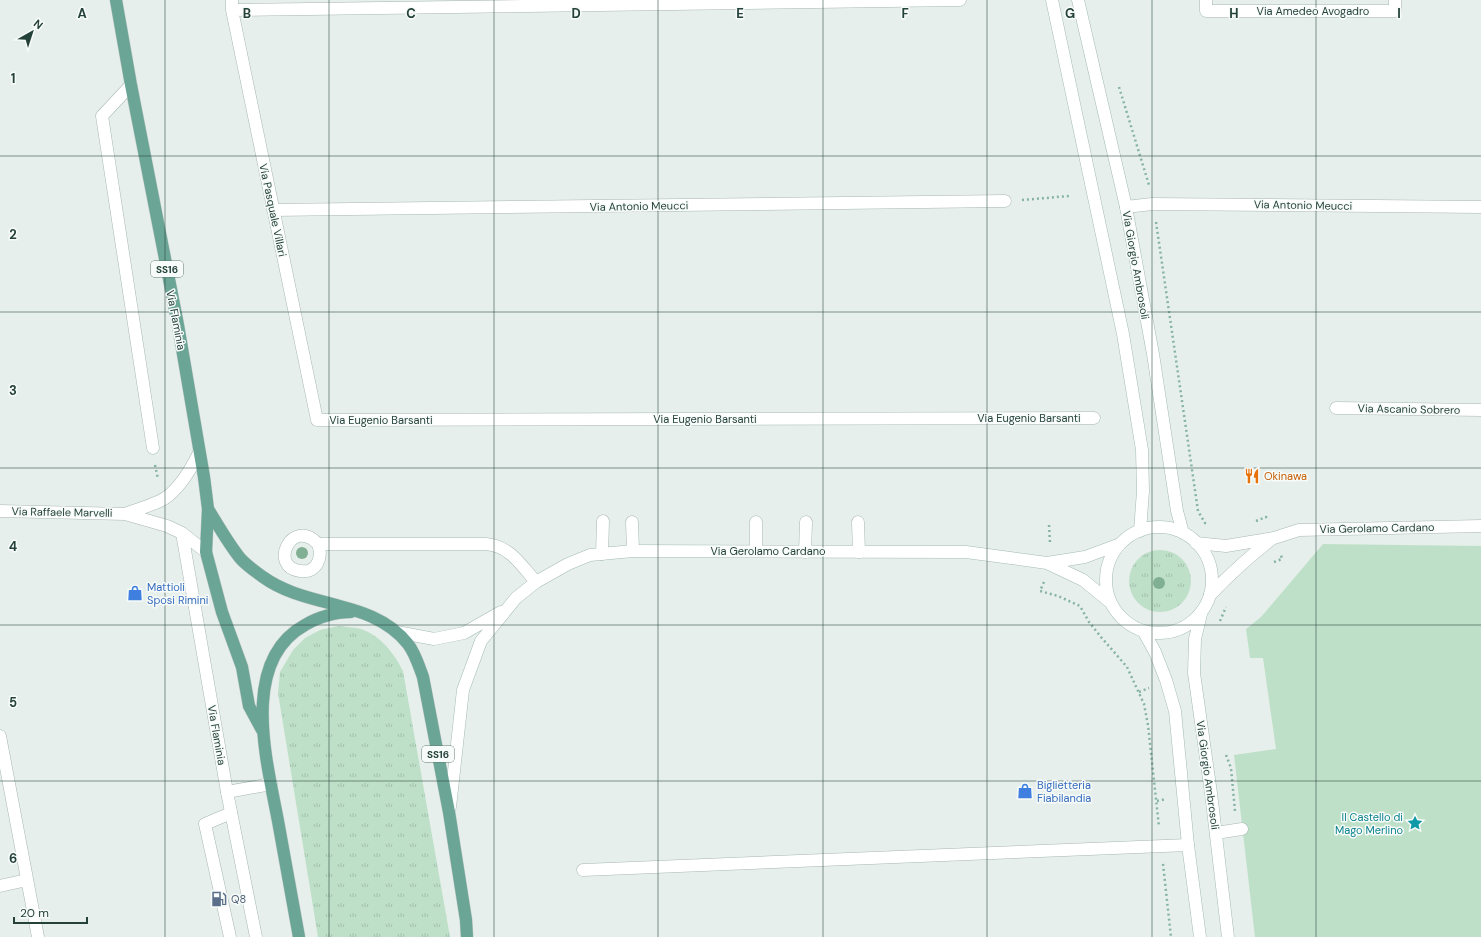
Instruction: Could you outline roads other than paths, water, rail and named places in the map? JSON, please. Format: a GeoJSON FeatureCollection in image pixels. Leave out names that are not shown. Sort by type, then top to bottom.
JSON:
{"type":"FeatureCollection","features":[{"type":"Feature","properties":{"kind":"main road","name":"Via Flaminia"},"geometry":{"type":"LineString","coordinates":[[116,0],[131,85],[178,324],[208,510],[206,552],[222,612],[242,667],[249,706],[262,730]]}},
{"type":"Feature","properties":{"kind":"main road","name":"Via Flaminia"},"geometry":{"type":"LineString","coordinates":[[208,510],[240,559],[264,578],[310,599],[364,613],[381,621],[397,632],[409,645],[423,677],[449,812],[466,920],[467,937]]}},
{"type":"Feature","properties":{"kind":"main road","name":"Via Flaminia"},"geometry":{"type":"LineString","coordinates":[[299,937],[262,730],[265,686],[268,670],[274,654],[284,640],[297,629],[312,620],[343,612],[364,613]]}},
{"type":"Feature","properties":{"kind":"main road","name":"Via Flaminia"},"geometry":{"type":"LineString","coordinates":[[466,920],[471,937]]}},
{"type":"Feature","properties":{"kind":"street"},"geometry":{"type":"LineString","coordinates":[[232,5],[960,0]]}},
{"type":"Feature","properties":{"kind":"street"},"geometry":{"type":"LineString","coordinates":[[1052,0],[1123,334],[1142,450],[1143,491],[1140,531]]}},
{"type":"Feature","properties":{"kind":"street","name":"Via Giorgio Ambrosoli"},"geometry":{"type":"LineString","coordinates":[[1078,0],[1126,207],[1153,354],[1176,510],[1183,532]]}},
{"type":"Feature","properties":{"kind":"street","name":"Via Amedeo Avogadro"},"geometry":{"type":"LineString","coordinates":[[1206,0],[1206,11],[1395,11],[1395,0]]}},
{"type":"Feature","properties":{"kind":"street","name":"Via Pasquale Villari"},"geometry":{"type":"LineString","coordinates":[[232,5],[317,420]]}},
{"type":"Feature","properties":{"kind":"street"},"geometry":{"type":"LineString","coordinates":[[131,85],[102,116],[153,448]]}},
{"type":"Feature","properties":{"kind":"street","name":"Via Antonio Meucci"},"geometry":{"type":"LineString","coordinates":[[273,210],[1005,201]]}},
{"type":"Feature","properties":{"kind":"street","name":"Via Antonio Meucci"},"geometry":{"type":"LineString","coordinates":[[1126,207],[1152,204],[1481,207]]}},
{"type":"Feature","properties":{"kind":"street","name":"Via Ascanio Sobrero"},"geometry":{"type":"LineString","coordinates":[[1336,408],[1481,410]]}},
{"type":"Feature","properties":{"kind":"street","name":"Via Eugenio Barsanti"},"geometry":{"type":"LineString","coordinates":[[317,420],[1094,418]]}},
{"type":"Feature","properties":{"kind":"street","name":"Via Raffaele Marvelli"},"geometry":{"type":"LineString","coordinates":[[125,514],[161,500],[181,483],[190,471],[199,453]]}},
{"type":"Feature","properties":{"kind":"street","name":"Via Raffaele Marvelli"},"geometry":{"type":"LineString","coordinates":[[0,511],[125,514],[167,526],[182,533],[206,552]]}},
{"type":"Feature","properties":{"kind":"street"},"geometry":{"type":"LineString","coordinates":[[602,554],[603,521]]}},
{"type":"Feature","properties":{"kind":"street"},"geometry":{"type":"LineString","coordinates":[[632,522],[633,551]]}},
{"type":"Feature","properties":{"kind":"street"},"geometry":{"type":"LineString","coordinates":[[756,522],[756,551]]}},
{"type":"Feature","properties":{"kind":"street"},"geometry":{"type":"LineString","coordinates":[[805,552],[806,522]]}},
{"type":"Feature","properties":{"kind":"street"},"geometry":{"type":"LineString","coordinates":[[858,522],[859,552]]}},
{"type":"Feature","properties":{"kind":"street","name":"Via Gerolamo Cardano"},"geometry":{"type":"LineString","coordinates":[[1196,543],[1226,546],[1274,538],[1299,530],[1481,526]]}},
{"type":"Feature","properties":{"kind":"street"},"geometry":{"type":"LineString","coordinates":[[1159,527],[1183,532],[1203,550],[1210,564],[1212,580],[1207,605],[1201,614],[1190,624],[1175,631],[1160,634],[1144,632],[1130,625],[1118,615],[1110,602],[1106,587],[1106,573],[1110,559],[1120,544],[1133,534],[1146,528],[1159,527]]}},
{"type":"Feature","properties":{"kind":"street","name":"Via Flaminia"},"geometry":{"type":"LineString","coordinates":[[182,533],[226,792],[256,937]]}},
{"type":"Feature","properties":{"kind":"street","name":"Via Gerolamo Cardano"},"geometry":{"type":"LineString","coordinates":[[1210,595],[1226,577],[1274,538]]}},
{"type":"Feature","properties":{"kind":"street"},"geometry":{"type":"LineString","coordinates":[[318,544],[497,545],[512,555],[536,582]]}},
{"type":"Feature","properties":{"kind":"street","name":"Via Gerolamo Cardano"},"geometry":{"type":"LineString","coordinates":[[449,812],[463,690],[481,641],[505,609],[536,582],[568,564],[590,555],[633,551],[966,552],[1047,563],[1085,557],[1120,544]]}},
{"type":"Feature","properties":{"kind":"street","name":"Via Gerolamo Cardano"},"geometry":{"type":"LineString","coordinates":[[1047,563],[1083,580],[1110,602]]}},
{"type":"Feature","properties":{"kind":"street","name":"Via Gerolamo Cardano"},"geometry":{"type":"LineString","coordinates":[[397,632],[434,639],[464,633],[505,609]]}},
{"type":"Feature","properties":{"kind":"street","name":"Via Giorgio Ambrosoli"},"geometry":{"type":"LineString","coordinates":[[1201,614],[1195,638],[1194,673],[1216,833],[1228,937]]}},
{"type":"Feature","properties":{"kind":"street"},"geometry":{"type":"LineString","coordinates":[[1144,632],[1155,652],[1166,680],[1175,711],[1188,844],[1200,937]]}},
{"type":"Feature","properties":{"kind":"street"},"geometry":{"type":"LineString","coordinates":[[0,736],[38,937]]}},
{"type":"Feature","properties":{"kind":"street"},"geometry":{"type":"LineString","coordinates":[[226,792],[271,784]]}},
{"type":"Feature","properties":{"kind":"street"},"geometry":{"type":"LineString","coordinates":[[230,937],[205,824],[231,813]]}},
{"type":"Feature","properties":{"kind":"street"},"geometry":{"type":"LineString","coordinates":[[1216,833],[1239,830]]}},
{"type":"Feature","properties":{"kind":"street"},"geometry":{"type":"LineString","coordinates":[[583,870],[1188,844]]}},
{"type":"Feature","properties":{"kind":"street"},"geometry":{"type":"LineString","coordinates":[[0,886],[27,880]]}},
{"type":"Feature","properties":{"kind":"place","name":"Okinawa"},"geometry":{"type":"Point","coordinates":[1252,476]}},
{"type":"Feature","properties":{"kind":"place","name":"Mattioli Sposi Rimini"},"geometry":{"type":"Point","coordinates":[135,593]}},
{"type":"Feature","properties":{"kind":"place","name":"Biglietteria Fiabilandia"},"geometry":{"type":"Point","coordinates":[1025,791]}},
{"type":"Feature","properties":{"kind":"place","name":"Il Castello di Mago Merlino"},"geometry":{"type":"Point","coordinates":[1415,823]}},
{"type":"Feature","properties":{"kind":"place","name":"Q8"},"geometry":{"type":"Point","coordinates":[219,899]}}]}
